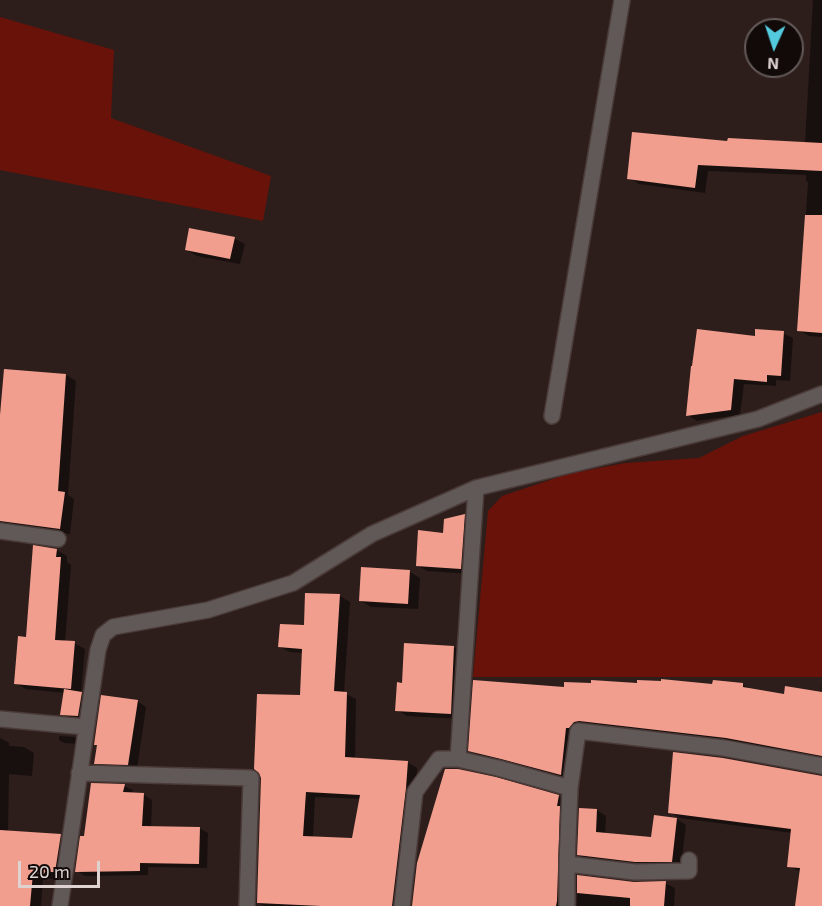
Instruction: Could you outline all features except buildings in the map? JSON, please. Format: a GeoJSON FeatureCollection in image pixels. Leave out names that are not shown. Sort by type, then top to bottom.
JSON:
{"type":"FeatureCollection","features":[{"type":"Feature","properties":{"kind":"street"},"geometry":{"type":"LineString","coordinates":[[552,416],[622,0]]}},
{"type":"Feature","properties":{"kind":"street"},"geometry":{"type":"LineString","coordinates":[[60,906],[98,650],[103,636],[113,627],[208,610],[293,583],[372,534],[476,488],[758,419],[822,394]]}},
{"type":"Feature","properties":{"kind":"street"},"geometry":{"type":"LineString","coordinates":[[458,759],[476,488]]}},
{"type":"Feature","properties":{"kind":"street"},"geometry":{"type":"LineString","coordinates":[[0,531],[58,539]]}},
{"type":"Feature","properties":{"kind":"street"},"geometry":{"type":"LineString","coordinates":[[0,719],[86,727]]}},
{"type":"Feature","properties":{"kind":"street"},"geometry":{"type":"LineString","coordinates":[[567,906],[570,788],[578,731],[724,748],[822,766]]}},
{"type":"Feature","properties":{"kind":"street"},"geometry":{"type":"LineString","coordinates":[[402,906],[415,792],[440,759],[458,759],[570,788]]}},
{"type":"Feature","properties":{"kind":"street"},"geometry":{"type":"LineString","coordinates":[[79,773],[251,778],[248,906]]}},
{"type":"Feature","properties":{"kind":"street"},"geometry":{"type":"LineString","coordinates":[[567,864],[635,872],[689,871],[689,860]]}},
{"type":"Feature","properties":{"kind":"shaded area"},"geometry":{"type":"Polygon","coordinates":[[[0,17],[114,50],[111,118],[271,176],[263,221],[0,170],[0,17]]]}},
{"type":"Feature","properties":{"kind":"shaded area"},"geometry":{"type":"Polygon","coordinates":[[[822,412],[822,677],[473,677],[488,511],[502,496],[568,474],[625,463],[699,458],[743,436],[822,412]]]}}]}
